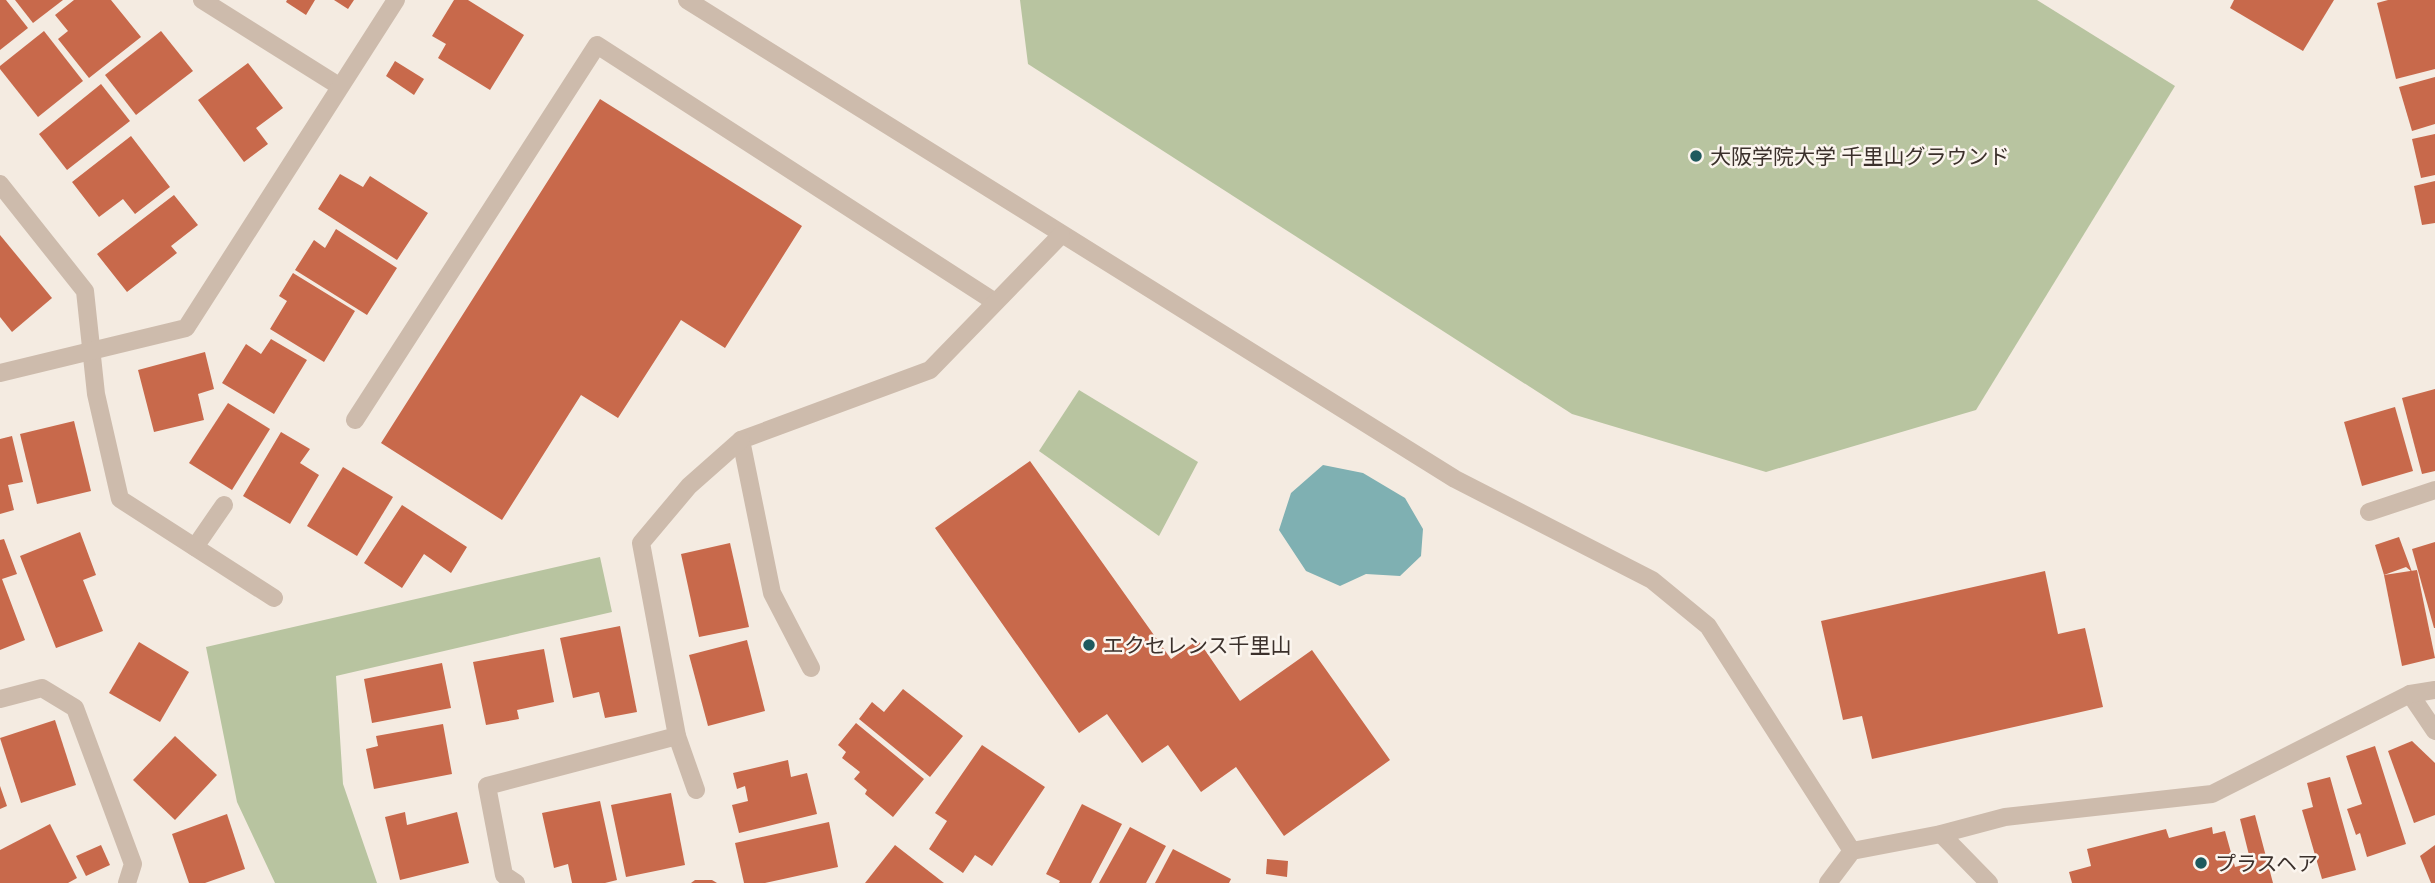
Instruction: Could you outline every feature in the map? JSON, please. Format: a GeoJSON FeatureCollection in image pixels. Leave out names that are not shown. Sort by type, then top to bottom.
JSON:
{"type":"FeatureCollection","features":[{"type":"Feature","properties":{"kind":"street"},"geometry":{"type":"LineString","coordinates":[[202,0],[339,86]]}},
{"type":"Feature","properties":{"kind":"street"},"geometry":{"type":"LineString","coordinates":[[0,373],[186,328],[396,0]]}},
{"type":"Feature","properties":{"kind":"street"},"geometry":{"type":"LineString","coordinates":[[687,0],[1455,479],[1652,580],[1708,626],[1852,850]]}},
{"type":"Feature","properties":{"kind":"street"},"geometry":{"type":"LineString","coordinates":[[355,419],[597,45],[995,302]]}},
{"type":"Feature","properties":{"kind":"street"},"geometry":{"type":"LineString","coordinates":[[0,184],[85,291],[96,394],[120,499],[274,598]]}},
{"type":"Feature","properties":{"kind":"street"},"geometry":{"type":"LineString","coordinates":[[696,790],[677,736],[641,543],[689,486],[741,440],[930,370],[1061,235]]}},
{"type":"Feature","properties":{"kind":"street"},"geometry":{"type":"LineString","coordinates":[[741,440],[772,593],[811,668]]}},
{"type":"Feature","properties":{"kind":"street"},"geometry":{"type":"LineString","coordinates":[[2369,512],[2435,490]]}},
{"type":"Feature","properties":{"kind":"street"},"geometry":{"type":"LineString","coordinates":[[195,547],[224,505]]}},
{"type":"Feature","properties":{"kind":"street"},"geometry":{"type":"LineString","coordinates":[[0,699],[42,688],[75,708],[133,864],[127,883]]}},
{"type":"Feature","properties":{"kind":"street"},"geometry":{"type":"LineString","coordinates":[[1828,883],[1852,850],[1941,834],[2005,817],[2211,794],[2410,694],[2435,690]]}},
{"type":"Feature","properties":{"kind":"street"},"geometry":{"type":"LineString","coordinates":[[2410,694],[2435,731]]}},
{"type":"Feature","properties":{"kind":"street"},"geometry":{"type":"LineString","coordinates":[[516,883],[504,875],[487,786],[677,736]]}},
{"type":"Feature","properties":{"kind":"street"},"geometry":{"type":"LineString","coordinates":[[1941,834],[1989,883]]}},
{"type":"Feature","properties":{"kind":"green space"},"geometry":{"type":"Polygon","coordinates":[[[1020,0],[2037,0],[2175,86],[1976,410],[1766,472],[1572,414],[1028,64],[1020,0]]]}},
{"type":"Feature","properties":{"kind":"green space"},"geometry":{"type":"Polygon","coordinates":[[[1079,390],[1198,462],[1159,536],[1039,451],[1079,390]]]}},
{"type":"Feature","properties":{"kind":"green space"},"geometry":{"type":"Polygon","coordinates":[[[600,557],[612,612],[336,676],[343,784],[377,883],[275,883],[237,802],[206,647],[600,557]]]}},
{"type":"Feature","properties":{"kind":"water"},"geometry":{"type":"Polygon","coordinates":[[[1323,465],[1363,473],[1405,498],[1423,529],[1421,556],[1400,576],[1366,574],[1340,586],[1306,571],[1279,530],[1291,493],[1323,465]]]}},
{"type":"Feature","properties":{"kind":"building"},"geometry":{"type":"Polygon","coordinates":[[[0,0],[6,0],[28,28],[0,50],[0,0]]]}},
{"type":"Feature","properties":{"kind":"building"},"geometry":{"type":"Polygon","coordinates":[[[15,0],[63,0],[33,23],[15,0]]]}},
{"type":"Feature","properties":{"kind":"building"},"geometry":{"type":"Polygon","coordinates":[[[74,0],[111,0],[141,37],[89,78],[58,39],[68,31],[55,15],[74,0]]]}},
{"type":"Feature","properties":{"kind":"building"},"geometry":{"type":"Polygon","coordinates":[[[315,0],[306,15],[286,2],[315,0]]]}},
{"type":"Feature","properties":{"kind":"building"},"geometry":{"type":"Polygon","coordinates":[[[334,0],[354,0],[348,9],[334,0]]]}},
{"type":"Feature","properties":{"kind":"building"},"geometry":{"type":"Polygon","coordinates":[[[454,0],[468,0],[524,35],[490,90],[438,58],[446,44],[432,36],[454,0]]]}},
{"type":"Feature","properties":{"kind":"building"},"geometry":{"type":"Polygon","coordinates":[[[2234,0],[2334,0],[2303,51],[2230,8],[2234,0]]]}},
{"type":"Feature","properties":{"kind":"building"},"geometry":{"type":"Polygon","coordinates":[[[2388,0],[2435,0],[2435,69],[2396,79],[2377,3],[2388,0]]]}},
{"type":"Feature","properties":{"kind":"building"},"geometry":{"type":"Polygon","coordinates":[[[44,31],[83,81],[38,117],[0,66],[44,31]]]}},
{"type":"Feature","properties":{"kind":"building"},"geometry":{"type":"Polygon","coordinates":[[[161,31],[193,71],[136,115],[105,75],[161,31]]]}},
{"type":"Feature","properties":{"kind":"building"},"geometry":{"type":"Polygon","coordinates":[[[395,61],[424,79],[414,95],[386,76],[395,61]]]}},
{"type":"Feature","properties":{"kind":"building"},"geometry":{"type":"Polygon","coordinates":[[[248,63],[283,108],[256,128],[268,144],[244,162],[198,100],[248,63]]]}},
{"type":"Feature","properties":{"kind":"building"},"geometry":{"type":"Polygon","coordinates":[[[2435,77],[2435,124],[2412,131],[2399,87],[2435,77]]]}},
{"type":"Feature","properties":{"kind":"building"},"geometry":{"type":"Polygon","coordinates":[[[101,84],[130,121],[67,170],[39,134],[101,84]]]}},
{"type":"Feature","properties":{"kind":"building"},"geometry":{"type":"Polygon","coordinates":[[[600,99],[802,226],[725,348],[681,320],[618,418],[581,395],[502,520],[381,443],[600,99]]]}},
{"type":"Feature","properties":{"kind":"building"},"geometry":{"type":"Polygon","coordinates":[[[2435,134],[2435,175],[2421,178],[2412,139],[2435,134]]]}},
{"type":"Feature","properties":{"kind":"building"},"geometry":{"type":"Polygon","coordinates":[[[131,136],[170,187],[135,214],[123,199],[99,217],[72,182],[131,136]]]}},
{"type":"Feature","properties":{"kind":"building"},"geometry":{"type":"Polygon","coordinates":[[[340,174],[363,187],[370,176],[428,213],[397,260],[318,209],[340,174]]]}},
{"type":"Feature","properties":{"kind":"building"},"geometry":{"type":"Polygon","coordinates":[[[2435,181],[2435,223],[2422,225],[2414,186],[2435,181]]]}},
{"type":"Feature","properties":{"kind":"building"},"geometry":{"type":"Polygon","coordinates":[[[174,195],[198,225],[171,246],[177,253],[127,292],[97,254],[174,195]]]}},
{"type":"Feature","properties":{"kind":"building"},"geometry":{"type":"Polygon","coordinates":[[[336,229],[397,268],[367,315],[295,270],[314,240],[325,248],[336,229]]]}},
{"type":"Feature","properties":{"kind":"building"},"geometry":{"type":"Polygon","coordinates":[[[0,235],[52,298],[12,332],[0,317],[0,235]]]}},
{"type":"Feature","properties":{"kind":"building"},"geometry":{"type":"Polygon","coordinates":[[[293,273],[355,311],[324,362],[270,329],[287,301],[279,296],[293,273]]]}},
{"type":"Feature","properties":{"kind":"building"},"geometry":{"type":"Polygon","coordinates":[[[271,339],[307,360],[274,414],[222,383],[246,344],[261,354],[271,339]]]}},
{"type":"Feature","properties":{"kind":"building"},"geometry":{"type":"Polygon","coordinates":[[[205,352],[214,389],[198,394],[204,420],[154,432],[138,370],[205,352]]]}},
{"type":"Feature","properties":{"kind":"building"},"geometry":{"type":"Polygon","coordinates":[[[2435,389],[2435,471],[2422,474],[2402,398],[2435,389]]]}},
{"type":"Feature","properties":{"kind":"building"},"geometry":{"type":"Polygon","coordinates":[[[228,403],[270,429],[232,490],[189,463],[228,403]]]}},
{"type":"Feature","properties":{"kind":"building"},"geometry":{"type":"Polygon","coordinates":[[[2395,407],[2413,471],[2362,486],[2344,422],[2395,407]]]}},
{"type":"Feature","properties":{"kind":"building"},"geometry":{"type":"Polygon","coordinates":[[[74,421],[91,491],[37,504],[20,434],[74,421]]]}},
{"type":"Feature","properties":{"kind":"building"},"geometry":{"type":"Polygon","coordinates":[[[281,432],[310,449],[300,463],[319,475],[290,524],[243,496],[281,432]]]}},
{"type":"Feature","properties":{"kind":"building"},"geometry":{"type":"Polygon","coordinates":[[[12,436],[23,482],[8,485],[14,510],[0,514],[0,439],[12,436]]]}},
{"type":"Feature","properties":{"kind":"building","name":"エクセレンス千里山"},"geometry":{"type":"Polygon","coordinates":[[[1030,461],[1171,659],[1198,640],[1240,701],[1312,650],[1390,760],[1284,836],[1236,767],[1201,792],[1168,745],[1142,763],[1107,714],[1079,733],[935,528],[1030,461]]]}},
{"type":"Feature","properties":{"kind":"building"},"geometry":{"type":"Polygon","coordinates":[[[343,467],[393,497],[357,556],[307,526],[343,467]]]}},
{"type":"Feature","properties":{"kind":"building"},"geometry":{"type":"Polygon","coordinates":[[[402,505],[467,547],[451,573],[424,554],[402,588],[364,563],[402,505]]]}},
{"type":"Feature","properties":{"kind":"building"},"geometry":{"type":"Polygon","coordinates":[[[80,532],[96,575],[83,580],[103,631],[56,648],[20,556],[80,532]]]}},
{"type":"Feature","properties":{"kind":"building"},"geometry":{"type":"Polygon","coordinates":[[[2399,537],[2412,572],[2406,567],[2384,575],[2375,545],[2399,537]]]}},
{"type":"Feature","properties":{"kind":"building"},"geometry":{"type":"Polygon","coordinates":[[[4,539],[17,574],[2,579],[25,640],[0,650],[0,540],[4,539]]]}},
{"type":"Feature","properties":{"kind":"building"},"geometry":{"type":"Polygon","coordinates":[[[2435,542],[2435,628],[2434,628],[2412,549],[2435,542]]]}},
{"type":"Feature","properties":{"kind":"building"},"geometry":{"type":"Polygon","coordinates":[[[730,543],[749,627],[699,637],[681,554],[730,543]]]}},
{"type":"Feature","properties":{"kind":"building"},"geometry":{"type":"Polygon","coordinates":[[[2417,570],[2435,658],[2402,666],[2384,575],[2417,570]]]}},
{"type":"Feature","properties":{"kind":"building"},"geometry":{"type":"Polygon","coordinates":[[[2045,571],[2058,634],[2085,628],[2103,707],[1872,759],[1862,716],[1843,720],[1821,621],[2045,571]]]}},
{"type":"Feature","properties":{"kind":"building"},"geometry":{"type":"Polygon","coordinates":[[[620,626],[637,712],[605,718],[599,692],[573,698],[560,638],[620,626]]]}},
{"type":"Feature","properties":{"kind":"building"},"geometry":{"type":"Polygon","coordinates":[[[747,640],[765,711],[708,726],[689,655],[747,640]]]}},
{"type":"Feature","properties":{"kind":"building"},"geometry":{"type":"Polygon","coordinates":[[[139,642],[189,672],[160,722],[109,693],[139,642]]]}},
{"type":"Feature","properties":{"kind":"building"},"geometry":{"type":"Polygon","coordinates":[[[544,649],[554,702],[517,710],[519,719],[486,725],[473,662],[544,649]]]}},
{"type":"Feature","properties":{"kind":"building"},"geometry":{"type":"Polygon","coordinates":[[[442,663],[451,708],[372,723],[364,679],[442,663]]]}},
{"type":"Feature","properties":{"kind":"building"},"geometry":{"type":"Polygon","coordinates":[[[903,689],[963,736],[930,777],[859,719],[872,702],[884,712],[903,689]]]}},
{"type":"Feature","properties":{"kind":"building"},"geometry":{"type":"Polygon","coordinates":[[[55,720],[76,785],[21,803],[0,738],[55,720]]]}},
{"type":"Feature","properties":{"kind":"building"},"geometry":{"type":"Polygon","coordinates":[[[856,723],[924,779],[893,817],[865,794],[867,790],[854,779],[860,772],[842,758],[846,752],[838,745],[856,723]]]}},
{"type":"Feature","properties":{"kind":"building"},"geometry":{"type":"Polygon","coordinates":[[[443,724],[452,774],[374,789],[366,749],[378,746],[376,736],[443,724]]]}},
{"type":"Feature","properties":{"kind":"building"},"geometry":{"type":"Polygon","coordinates":[[[175,736],[217,775],[175,820],[133,780],[175,736]]]}},
{"type":"Feature","properties":{"kind":"building"},"geometry":{"type":"Polygon","coordinates":[[[2412,741],[2435,763],[2435,815],[2414,823],[2388,751],[2412,741]]]}},
{"type":"Feature","properties":{"kind":"building"},"geometry":{"type":"Polygon","coordinates":[[[982,745],[1045,787],[992,866],[975,855],[963,873],[929,849],[947,821],[935,813],[982,745]]]}},
{"type":"Feature","properties":{"kind":"building"},"geometry":{"type":"Polygon","coordinates":[[[2375,746],[2406,844],[2367,857],[2360,833],[2356,835],[2347,809],[2362,804],[2346,756],[2375,746]]]}},
{"type":"Feature","properties":{"kind":"building"},"geometry":{"type":"Polygon","coordinates":[[[788,760],[791,777],[807,773],[817,814],[739,833],[732,805],[748,801],[745,786],[737,789],[733,773],[788,760]]]}},
{"type":"Feature","properties":{"kind":"building"},"geometry":{"type":"Polygon","coordinates":[[[2330,777],[2356,870],[2322,879],[2302,810],[2313,807],[2307,783],[2330,777]]]}},
{"type":"Feature","properties":{"kind":"building"},"geometry":{"type":"Polygon","coordinates":[[[0,786],[7,806],[0,809],[0,786]]]}},
{"type":"Feature","properties":{"kind":"building"},"geometry":{"type":"Polygon","coordinates":[[[671,793],[685,865],[626,877],[611,805],[671,793]]]}},
{"type":"Feature","properties":{"kind":"building"},"geometry":{"type":"Polygon","coordinates":[[[600,801],[617,880],[605,883],[572,883],[568,864],[554,868],[542,813],[600,801]]]}},
{"type":"Feature","properties":{"kind":"building"},"geometry":{"type":"Polygon","coordinates":[[[1082,804],[1122,824],[1091,883],[1059,883],[1060,881],[1046,874],[1082,804]]]}},
{"type":"Feature","properties":{"kind":"building"},"geometry":{"type":"Polygon","coordinates":[[[405,812],[407,825],[457,812],[469,863],[400,880],[385,817],[405,812]]]}},
{"type":"Feature","properties":{"kind":"building"},"geometry":{"type":"Polygon","coordinates":[[[227,814],[245,869],[205,883],[189,883],[172,834],[227,814]]]}},
{"type":"Feature","properties":{"kind":"building"},"geometry":{"type":"Polygon","coordinates":[[[2255,815],[2273,883],[2072,883],[2069,872],[2091,866],[2087,849],[2166,829],[2169,838],[2212,827],[2213,834],[2225,831],[2235,867],[2251,863],[2240,819],[2255,815]]]}},
{"type":"Feature","properties":{"kind":"building"},"geometry":{"type":"Polygon","coordinates":[[[829,822],[838,867],[765,883],[744,883],[735,843],[829,822]]]}},
{"type":"Feature","properties":{"kind":"building"},"geometry":{"type":"Polygon","coordinates":[[[50,824],[77,878],[68,883],[0,883],[0,850],[50,824]]]}},
{"type":"Feature","properties":{"kind":"building"},"geometry":{"type":"Polygon","coordinates":[[[1130,827],[1166,846],[1146,883],[1099,883],[1130,827]]]}},
{"type":"Feature","properties":{"kind":"building"},"geometry":{"type":"Polygon","coordinates":[[[101,845],[110,865],[86,876],[76,856],[101,845]]]}},
{"type":"Feature","properties":{"kind":"building"},"geometry":{"type":"Polygon","coordinates":[[[895,845],[944,883],[865,883],[895,845]]]}},
{"type":"Feature","properties":{"kind":"building"},"geometry":{"type":"Polygon","coordinates":[[[2435,845],[2435,883],[2431,883],[2420,856],[2435,845]]]}},
{"type":"Feature","properties":{"kind":"building"},"geometry":{"type":"Polygon","coordinates":[[[1173,849],[1231,879],[1229,883],[1155,883],[1173,849]]]}},
{"type":"Feature","properties":{"kind":"building"},"geometry":{"type":"Polygon","coordinates":[[[1267,859],[1288,861],[1287,877],[1266,874],[1267,859]]]}},
{"type":"Feature","properties":{"kind":"building"},"geometry":{"type":"Polygon","coordinates":[[[695,880],[712,880],[717,883],[691,883],[695,880]]]}},
{"type":"Feature","properties":{"kind":"place","name":"大阪学院大学 千里山グラウンド"},"geometry":{"type":"Point","coordinates":[1696,156]}},
{"type":"Feature","properties":{"kind":"place","name":"エクセレンス千里山"},"geometry":{"type":"Point","coordinates":[1089,645]}},
{"type":"Feature","properties":{"kind":"place","name":"プラスヘア"},"geometry":{"type":"Point","coordinates":[2201,863]}}]}
